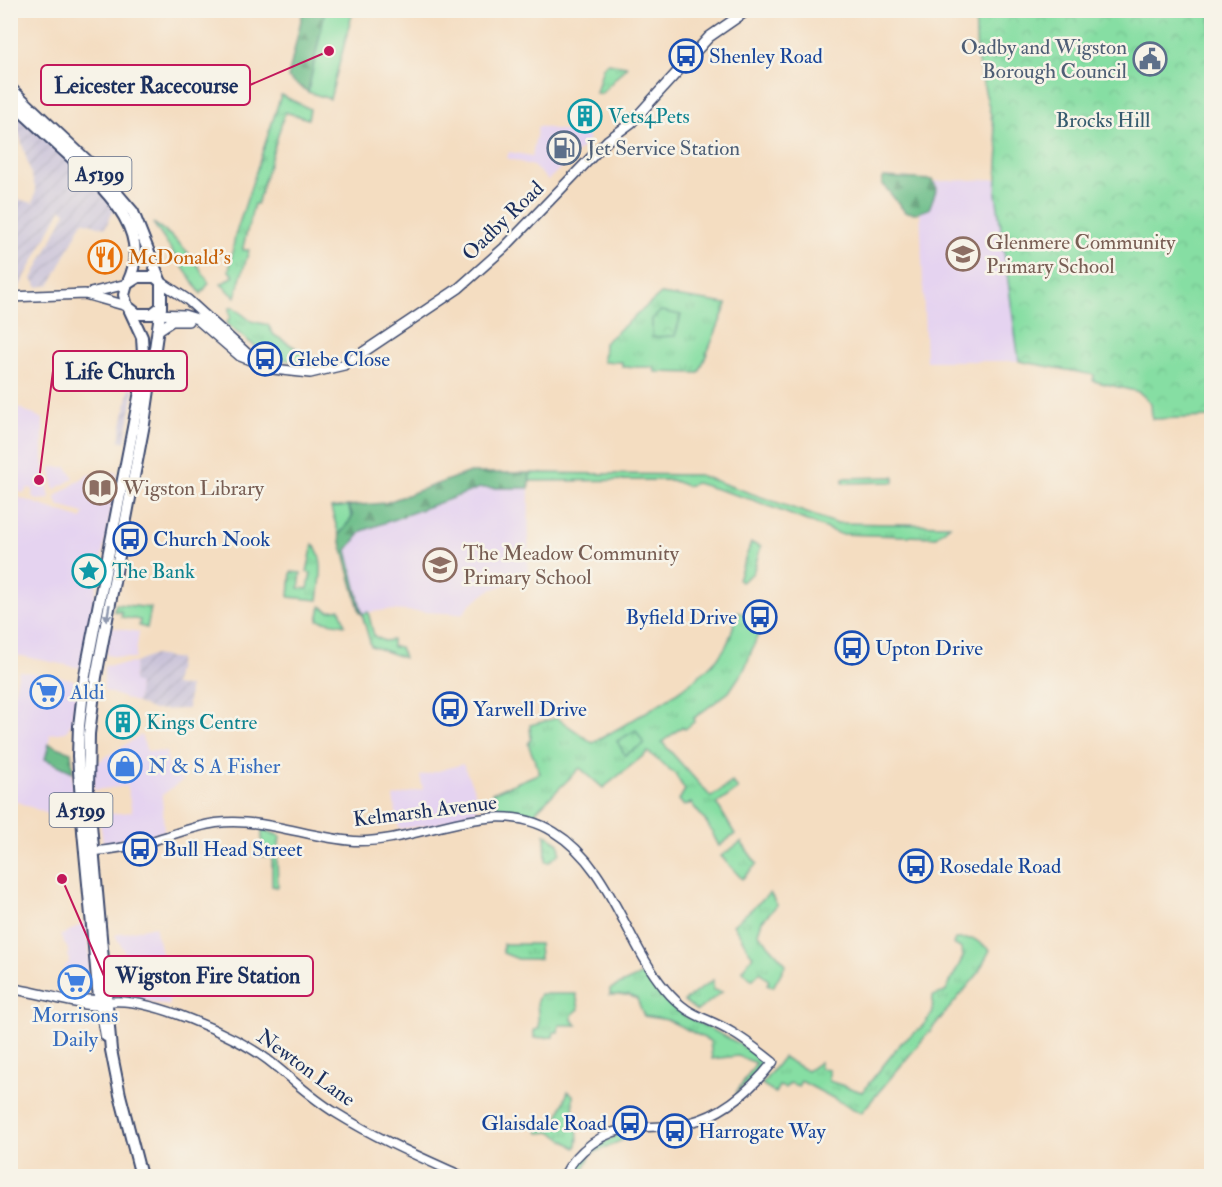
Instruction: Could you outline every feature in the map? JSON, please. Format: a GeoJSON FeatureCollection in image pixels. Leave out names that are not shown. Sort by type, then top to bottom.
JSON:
{"type":"FeatureCollection","features":[{"type":"Feature","properties":{"kind":"main road","name":"Oadby Road"},"geometry":{"type":"LineString","coordinates":[[158,312],[184,315],[205,325],[240,356],[288,373],[331,370],[428,311],[459,288],[504,248],[608,140],[631,123],[709,37],[748,10]]}},
{"type":"Feature","properties":{"kind":"main road","name":"A5199"},"geometry":{"type":"LineString","coordinates":[[10,88],[98,171],[133,212],[161,281]]}},
{"type":"Feature","properties":{"kind":"main road","name":"A5199"},"geometry":{"type":"LineString","coordinates":[[10,101],[104,189],[125,217],[133,236],[136,256],[127,283]]}},
{"type":"Feature","properties":{"kind":"main road"},"geometry":{"type":"LineString","coordinates":[[10,297],[85,294],[127,283],[138,277],[161,281],[158,312],[137,314],[128,308],[85,294]]}},
{"type":"Feature","properties":{"kind":"main road","name":"Oadby Road"},"geometry":{"type":"LineString","coordinates":[[161,281],[180,294],[254,360]]}},
{"type":"Feature","properties":{"kind":"main road"},"geometry":{"type":"LineString","coordinates":[[127,283],[124,295],[128,308]]}},
{"type":"Feature","properties":{"kind":"main road","name":"A5199"},"geometry":{"type":"LineString","coordinates":[[104,1009],[105,976],[101,931],[78,756],[83,694],[144,371],[142,337],[128,308]]}},
{"type":"Feature","properties":{"kind":"main road","name":"A5199"},"geometry":{"type":"LineString","coordinates":[[104,1009],[98,987],[89,852],[87,772],[90,725],[144,424],[158,312]]}},
{"type":"Feature","properties":{"kind":"main road"},"geometry":{"type":"LineString","coordinates":[[157,331],[172,321],[205,325]]}},
{"type":"Feature","properties":{"kind":"main road"},"geometry":{"type":"LineString","coordinates":[[10,988],[68,999],[104,1009],[107,1041],[141,1176]]}},
{"type":"Feature","properties":{"kind":"street","name":"Kelmarsh Avenue"},"geometry":{"type":"LineString","coordinates":[[89,852],[152,841],[216,823],[252,823],[303,834],[357,841],[429,831],[470,819],[489,818],[538,824],[554,832],[584,858],[664,988],[680,1004],[702,1020],[732,1032],[773,1062],[746,1092],[717,1112],[687,1123],[661,1128],[633,1127],[606,1136],[581,1152],[564,1176]]}},
{"type":"Feature","properties":{"kind":"street","name":"Newton Lane"},"geometry":{"type":"LineString","coordinates":[[104,1009],[125,1002],[182,1017],[242,1044],[336,1113],[361,1128],[462,1176]]}},
{"type":"Feature","properties":{"kind":"shaded area"},"geometry":{"type":"Polygon","coordinates":[[[11,107],[66,155],[114,210],[105,228],[83,221],[50,285],[38,287],[32,279],[66,212],[61,209],[19,288],[12,292],[10,197],[33,203],[36,190],[11,107]]]}},
{"type":"Feature","properties":{"kind":"shaded area"},"geometry":{"type":"Polygon","coordinates":[[[538,126],[587,135],[588,138],[588,142],[548,180],[533,166],[507,158],[509,152],[532,156],[538,126]]]}},
{"type":"Feature","properties":{"kind":"shaded area","name":"Glenmere Community Primary School"},"geometry":{"type":"Polygon","coordinates":[[[996,179],[1019,361],[926,361],[919,182],[996,179]]]}},
{"type":"Feature","properties":{"kind":"shaded area"},"geometry":{"type":"Polygon","coordinates":[[[130,386],[134,391],[125,442],[119,440],[130,386]]]}},
{"type":"Feature","properties":{"kind":"shaded area"},"geometry":{"type":"Polygon","coordinates":[[[11,404],[43,419],[43,459],[50,499],[37,500],[32,496],[33,489],[28,488],[24,493],[11,490],[11,404]]]}},
{"type":"Feature","properties":{"kind":"shaded area"},"geometry":{"type":"Polygon","coordinates":[[[51,467],[67,467],[74,478],[54,490],[51,467]]]}},
{"type":"Feature","properties":{"kind":"shaded area"},"geometry":{"type":"Polygon","coordinates":[[[116,472],[117,477],[81,668],[11,654],[11,495],[82,519],[84,513],[59,506],[55,497],[87,475],[116,472]]]}},
{"type":"Feature","properties":{"kind":"shaded area","name":"The Meadow Community Primary School"},"geometry":{"type":"Polygon","coordinates":[[[480,488],[529,488],[528,580],[509,583],[490,590],[470,604],[463,614],[387,610],[362,613],[347,550],[362,531],[480,488]]]}},
{"type":"Feature","properties":{"kind":"shaded area"},"geometry":{"type":"Polygon","coordinates":[[[111,627],[139,632],[135,659],[106,655],[111,627]]]}},
{"type":"Feature","properties":{"kind":"shaded area"},"geometry":{"type":"Polygon","coordinates":[[[154,655],[179,659],[174,685],[189,687],[188,709],[154,710],[137,703],[139,684],[133,682],[135,663],[154,655]]]}},
{"type":"Feature","properties":{"kind":"shaded area"},"geometry":{"type":"Polygon","coordinates":[[[135,663],[133,682],[139,683],[137,703],[104,690],[104,666],[135,663]]]}},
{"type":"Feature","properties":{"kind":"shaded area"},"geometry":{"type":"Polygon","coordinates":[[[19,671],[72,679],[78,686],[71,724],[66,732],[50,734],[49,744],[71,752],[75,825],[11,799],[11,706],[19,671]]]}},
{"type":"Feature","properties":{"kind":"shaded area"},"geometry":{"type":"Polygon","coordinates":[[[141,735],[147,751],[166,752],[171,779],[180,777],[183,780],[162,795],[164,831],[139,838],[103,842],[99,815],[132,812],[127,786],[94,790],[93,765],[141,735]]]}},
{"type":"Feature","properties":{"kind":"shaded area"},"geometry":{"type":"Polygon","coordinates":[[[463,764],[476,794],[478,804],[476,812],[437,824],[399,829],[393,797],[423,789],[420,776],[463,764]]]}},
{"type":"Feature","properties":{"kind":"shaded area"},"geometry":{"type":"Polygon","coordinates":[[[86,922],[92,985],[85,986],[82,993],[62,989],[64,967],[69,963],[68,949],[60,936],[86,922]]]}},
{"type":"Feature","properties":{"kind":"shaded area"},"geometry":{"type":"Polygon","coordinates":[[[155,926],[169,991],[169,1006],[122,995],[113,980],[111,960],[126,954],[115,935],[155,926]]]}},
{"type":"Feature","properties":{"kind":"green space"},"geometry":{"type":"Polygon","coordinates":[[[303,11],[325,11],[308,92],[288,78],[303,11]]]}},
{"type":"Feature","properties":{"kind":"green space"},"geometry":{"type":"Polygon","coordinates":[[[325,11],[353,11],[330,99],[308,92],[325,11]]]}},
{"type":"Feature","properties":{"kind":"green space","name":"Brocks Hill"},"geometry":{"type":"Polygon","coordinates":[[[975,11],[1211,11],[1211,417],[1152,419],[1151,403],[1139,392],[1093,381],[1094,375],[1019,361],[996,193],[999,149],[977,58],[975,11]]]}},
{"type":"Feature","properties":{"kind":"green space"},"geometry":{"type":"Polygon","coordinates":[[[608,63],[627,66],[601,94],[596,93],[603,67],[608,63]]]}},
{"type":"Feature","properties":{"kind":"green space"},"geometry":{"type":"Polygon","coordinates":[[[281,95],[310,109],[308,119],[285,112],[257,204],[254,204],[243,247],[243,250],[249,250],[235,297],[221,284],[234,276],[229,271],[235,236],[281,95]]]}},
{"type":"Feature","properties":{"kind":"green space"},"geometry":{"type":"Polygon","coordinates":[[[883,177],[932,180],[937,188],[929,209],[917,213],[905,212],[882,183],[883,177]]]}},
{"type":"Feature","properties":{"kind":"green space"},"geometry":{"type":"Polygon","coordinates":[[[153,223],[178,242],[198,265],[209,283],[201,294],[153,223]]]}},
{"type":"Feature","properties":{"kind":"green space"},"geometry":{"type":"Polygon","coordinates":[[[661,294],[727,304],[699,373],[655,372],[654,367],[622,367],[622,362],[603,362],[604,343],[661,294]]]}},
{"type":"Feature","properties":{"kind":"green space"},"geometry":{"type":"Polygon","coordinates":[[[233,307],[251,321],[268,325],[274,335],[304,353],[304,362],[281,359],[271,355],[244,338],[226,323],[230,318],[229,308],[233,307]]]}},
{"type":"Feature","properties":{"kind":"green space"},"geometry":{"type":"Polygon","coordinates":[[[661,311],[681,315],[675,336],[652,337],[652,319],[661,311]]]}},
{"type":"Feature","properties":{"kind":"green space"},"geometry":{"type":"Polygon","coordinates":[[[467,473],[530,473],[529,488],[480,488],[362,531],[347,550],[362,613],[360,613],[339,535],[353,516],[348,506],[385,503],[467,473]]]}},
{"type":"Feature","properties":{"kind":"green space"},"geometry":{"type":"Polygon","coordinates":[[[530,473],[699,475],[835,523],[950,525],[936,537],[840,534],[753,500],[696,483],[687,486],[671,480],[529,481],[530,473]]]}},
{"type":"Feature","properties":{"kind":"green space"},"geometry":{"type":"Polygon","coordinates":[[[894,477],[894,482],[843,483],[843,478],[894,477]]]}},
{"type":"Feature","properties":{"kind":"green space"},"geometry":{"type":"Polygon","coordinates":[[[348,506],[354,523],[339,535],[331,508],[348,506]]]}},
{"type":"Feature","properties":{"kind":"green space"},"geometry":{"type":"Polygon","coordinates":[[[751,543],[761,546],[753,573],[741,582],[738,579],[751,543]]]}},
{"type":"Feature","properties":{"kind":"green space"},"geometry":{"type":"Polygon","coordinates":[[[313,544],[321,563],[318,600],[289,597],[291,572],[301,573],[299,588],[308,589],[311,573],[307,572],[313,544]]]}},
{"type":"Feature","properties":{"kind":"green space"},"geometry":{"type":"Polygon","coordinates":[[[116,604],[151,608],[147,628],[139,626],[140,620],[121,617],[122,612],[113,611],[116,604]]]}},
{"type":"Feature","properties":{"kind":"green space"},"geometry":{"type":"Polygon","coordinates":[[[321,606],[329,611],[340,609],[345,625],[318,620],[321,606]]]}},
{"type":"Feature","properties":{"kind":"green space"},"geometry":{"type":"Polygon","coordinates":[[[368,612],[374,636],[384,641],[392,640],[392,647],[400,647],[404,658],[371,646],[362,614],[368,612]]]}},
{"type":"Feature","properties":{"kind":"green space"},"geometry":{"type":"Polygon","coordinates":[[[737,612],[764,619],[745,668],[729,692],[694,718],[694,722],[685,729],[682,727],[662,742],[711,797],[732,782],[738,789],[717,804],[735,834],[719,846],[707,823],[691,803],[684,806],[679,800],[685,790],[675,774],[648,752],[603,788],[580,768],[536,811],[535,817],[507,812],[497,807],[492,793],[540,773],[528,744],[531,739],[530,725],[557,718],[593,743],[667,699],[704,672],[718,658],[727,644],[737,612]]]}},
{"type":"Feature","properties":{"kind":"green space"},"geometry":{"type":"Polygon","coordinates":[[[636,730],[644,744],[625,755],[617,741],[636,730]]]}},
{"type":"Feature","properties":{"kind":"green space"},"geometry":{"type":"Polygon","coordinates":[[[49,744],[71,752],[73,772],[45,759],[49,744]]]}},
{"type":"Feature","properties":{"kind":"green space"},"geometry":{"type":"Polygon","coordinates":[[[262,829],[280,836],[277,860],[278,887],[272,886],[272,858],[262,856],[262,829]]]}},
{"type":"Feature","properties":{"kind":"green space"},"geometry":{"type":"Polygon","coordinates":[[[545,834],[559,843],[560,853],[549,862],[546,862],[545,834]]]}},
{"type":"Feature","properties":{"kind":"green space"},"geometry":{"type":"Polygon","coordinates":[[[741,842],[757,864],[742,879],[721,856],[741,842]]]}},
{"type":"Feature","properties":{"kind":"green space"},"geometry":{"type":"Polygon","coordinates":[[[770,893],[777,905],[762,921],[758,933],[786,964],[773,987],[767,984],[769,981],[760,972],[752,980],[742,970],[753,956],[733,925],[770,893]]]}},
{"type":"Feature","properties":{"kind":"green space"},"geometry":{"type":"Polygon","coordinates":[[[955,939],[974,939],[990,950],[977,975],[861,1113],[801,1081],[798,1086],[790,1083],[785,1088],[779,1086],[775,1093],[762,1084],[783,1057],[807,1071],[820,1062],[820,1068],[829,1069],[829,1081],[862,1092],[902,1042],[921,1028],[932,1014],[933,996],[945,992],[963,957],[962,949],[953,944],[955,939]]]}},
{"type":"Feature","properties":{"kind":"green space"},"geometry":{"type":"Polygon","coordinates":[[[503,944],[539,944],[540,959],[518,959],[503,953],[503,944]]]}},
{"type":"Feature","properties":{"kind":"green space"},"geometry":{"type":"Polygon","coordinates":[[[643,974],[648,975],[683,1015],[738,1043],[762,1060],[761,1071],[735,1094],[756,1063],[738,1056],[712,1059],[710,1041],[668,1020],[644,1016],[637,999],[629,995],[610,995],[610,989],[643,974]]]}},
{"type":"Feature","properties":{"kind":"green space"},"geometry":{"type":"Polygon","coordinates":[[[713,980],[713,990],[722,992],[697,1011],[684,1001],[713,980]]]}},
{"type":"Feature","properties":{"kind":"green space"},"geometry":{"type":"Polygon","coordinates":[[[540,994],[576,994],[579,1009],[572,1015],[572,1020],[577,1025],[559,1025],[558,1032],[554,1032],[553,1037],[534,1038],[534,1030],[539,1029],[537,1001],[540,994]]]}},
{"type":"Feature","properties":{"kind":"green space"},"geometry":{"type":"Polygon","coordinates":[[[568,1091],[573,1095],[578,1136],[576,1148],[552,1132],[539,1133],[535,1124],[556,1123],[568,1091]]]}},
{"type":"Feature","properties":{"kind":"green space"},"geometry":{"type":"Polygon","coordinates":[[[620,1134],[627,1138],[591,1154],[581,1176],[572,1176],[589,1149],[620,1134]]]}},
{"type":"Feature","properties":{"kind":"place","name":"Leicester Racecourse"},"geometry":{"type":"Point","coordinates":[329,51]}},
{"type":"Feature","properties":{"kind":"place","name":"Shenley Road"},"geometry":{"type":"Point","coordinates":[686,56]}},
{"type":"Feature","properties":{"kind":"place","name":"Oadby and Wigston Borough Council"},"geometry":{"type":"Point","coordinates":[1150,59]}},
{"type":"Feature","properties":{"kind":"place","name":"Vets4Pets"},"geometry":{"type":"Point","coordinates":[585,116]}},
{"type":"Feature","properties":{"kind":"place","name":"Jet Service Station"},"geometry":{"type":"Point","coordinates":[564,148]}},
{"type":"Feature","properties":{"kind":"place","name":"Glenmere Community Primary School"},"geometry":{"type":"Point","coordinates":[963,254]}},
{"type":"Feature","properties":{"kind":"place","name":"McDonald's"},"geometry":{"type":"Point","coordinates":[105,257]}},
{"type":"Feature","properties":{"kind":"place","name":"Glebe Close"},"geometry":{"type":"Point","coordinates":[265,359]}},
{"type":"Feature","properties":{"kind":"place","name":"Life Church"},"geometry":{"type":"Point","coordinates":[39,480]}},
{"type":"Feature","properties":{"kind":"place","name":"Wigston Library"},"geometry":{"type":"Point","coordinates":[100,488]}},
{"type":"Feature","properties":{"kind":"place","name":"Church Nook"},"geometry":{"type":"Point","coordinates":[130,539]}},
{"type":"Feature","properties":{"kind":"place","name":"The Meadow Community Primary School"},"geometry":{"type":"Point","coordinates":[440,565]}},
{"type":"Feature","properties":{"kind":"place","name":"The Bank"},"geometry":{"type":"Point","coordinates":[89,571]}},
{"type":"Feature","properties":{"kind":"place","name":"Byfield Drive"},"geometry":{"type":"Point","coordinates":[760,617]}},
{"type":"Feature","properties":{"kind":"place","name":"Upton Drive"},"geometry":{"type":"Point","coordinates":[852,648]}},
{"type":"Feature","properties":{"kind":"place","name":"Aldi"},"geometry":{"type":"Point","coordinates":[47,692]}},
{"type":"Feature","properties":{"kind":"place","name":"Yarwell Drive"},"geometry":{"type":"Point","coordinates":[450,709]}},
{"type":"Feature","properties":{"kind":"place","name":"Kings Centre"},"geometry":{"type":"Point","coordinates":[123,722]}},
{"type":"Feature","properties":{"kind":"place","name":"N & S A Fisher"},"geometry":{"type":"Point","coordinates":[125,766]}},
{"type":"Feature","properties":{"kind":"place","name":"Bull Head Street"},"geometry":{"type":"Point","coordinates":[140,849]}},
{"type":"Feature","properties":{"kind":"place","name":"Rosedale Road"},"geometry":{"type":"Point","coordinates":[916,866]}},
{"type":"Feature","properties":{"kind":"place","name":"Wigston Fire Station"},"geometry":{"type":"Point","coordinates":[62,879]}},
{"type":"Feature","properties":{"kind":"place","name":"Morrisons Daily"},"geometry":{"type":"Point","coordinates":[75,982]}},
{"type":"Feature","properties":{"kind":"place","name":"Glaisdale Road"},"geometry":{"type":"Point","coordinates":[630,1123]}},
{"type":"Feature","properties":{"kind":"place","name":"Harrogate Way"},"geometry":{"type":"Point","coordinates":[675,1131]}}]}
